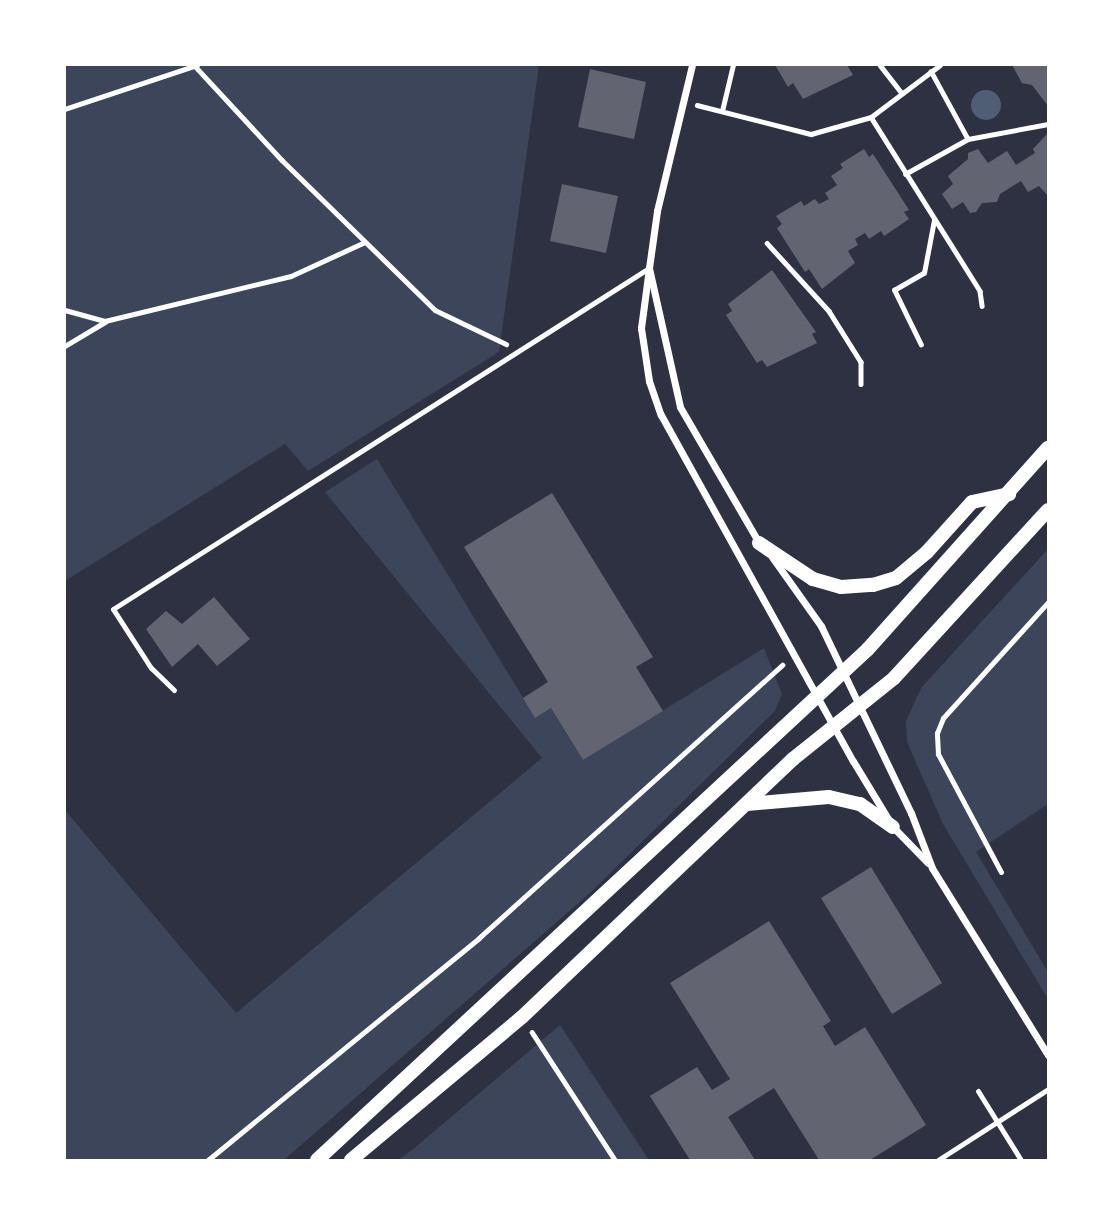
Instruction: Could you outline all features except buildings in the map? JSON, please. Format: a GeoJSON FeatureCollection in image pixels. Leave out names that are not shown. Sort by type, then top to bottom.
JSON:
{"type":"FeatureCollection","features":[{"type":"Feature","properties":{"kind":"main road"},"geometry":{"type":"LineString","coordinates":[[317,1160],[817,692],[868,649],[1048,448]]}},
{"type":"Feature","properties":{"kind":"main road"},"geometry":{"type":"LineString","coordinates":[[759,543],[813,579],[841,587],[873,585],[895,578],[927,552],[972,502],[1009,494]]}},
{"type":"Feature","properties":{"kind":"main road"},"geometry":{"type":"LineString","coordinates":[[351,1160],[522,1017],[747,804],[894,678],[1048,510]]}},
{"type":"Feature","properties":{"kind":"main road"},"geometry":{"type":"LineString","coordinates":[[747,804],[829,797],[860,804],[893,827]]}},
{"type":"Feature","properties":{"kind":"street"},"geometry":{"type":"LineString","coordinates":[[692,65],[649,268],[641,328],[649,382],[661,415],[893,827],[932,868]]}},
{"type":"Feature","properties":{"kind":"street"},"geometry":{"type":"LineString","coordinates":[[649,268],[680,407],[759,543],[791,579],[821,626],[932,868],[1048,1055]]}},
{"type":"Feature","properties":{"kind":"lane"},"geometry":{"type":"LineString","coordinates":[[174,690],[150,668],[113,609],[649,268]]}},
{"type":"Feature","properties":{"kind":"lane"},"geometry":{"type":"LineString","coordinates":[[1000,872],[938,754],[937,733],[943,718],[1048,602]]}},
{"type":"Feature","properties":{"kind":"lane"},"geometry":{"type":"LineString","coordinates":[[938,1160],[1048,1089]]}},
{"type":"Feature","properties":{"kind":"lane"},"geometry":{"type":"LineString","coordinates":[[978,1091],[1021,1160]]}},
{"type":"Feature","properties":{"kind":"path"},"geometry":{"type":"LineString","coordinates":[[65,109],[195,65],[282,160],[435,310],[523,350]]}},
{"type":"Feature","properties":{"kind":"path"},"geometry":{"type":"LineString","coordinates":[[722,111],[733,65]]}},
{"type":"Feature","properties":{"kind":"path"},"geometry":{"type":"LineString","coordinates":[[880,65],[902,93]]}},
{"type":"Feature","properties":{"kind":"path"},"geometry":{"type":"LineString","coordinates":[[683,102],[811,134],[871,117],[940,65]]}},
{"type":"Feature","properties":{"kind":"path"},"geometry":{"type":"LineString","coordinates":[[931,71],[968,139]]}},
{"type":"Feature","properties":{"kind":"path"},"geometry":{"type":"LineString","coordinates":[[871,117],[980,291],[982,306]]}},
{"type":"Feature","properties":{"kind":"path"},"geometry":{"type":"LineString","coordinates":[[905,174],[968,139],[1048,124]]}},
{"type":"Feature","properties":{"kind":"path"},"geometry":{"type":"LineString","coordinates":[[921,345],[894,290],[924,273],[934,219]]}},
{"type":"Feature","properties":{"kind":"path"},"geometry":{"type":"LineString","coordinates":[[65,346],[106,321],[291,276],[365,243]]}},
{"type":"Feature","properties":{"kind":"path"},"geometry":{"type":"LineString","coordinates":[[767,243],[829,311],[861,362],[861,384]]}},
{"type":"Feature","properties":{"kind":"path"},"geometry":{"type":"LineString","coordinates":[[65,310],[106,321]]}},
{"type":"Feature","properties":{"kind":"path"},"geometry":{"type":"LineString","coordinates":[[208,1160],[479,938],[796,652]]}},
{"type":"Feature","properties":{"kind":"path"},"geometry":{"type":"LineString","coordinates":[[522,1017],[615,1160]]}},
{"type":"Feature","properties":{"kind":"shaded area"},"geometry":{"type":"Polygon","coordinates":[[[65,65],[539,65],[499,352],[308,471],[285,444],[65,581],[65,65]]]}},
{"type":"Feature","properties":{"kind":"shaded area"},"geometry":{"type":"Polygon","coordinates":[[[986,90],[997,94],[1001,105],[997,116],[986,120],[975,116],[971,105],[975,94],[986,90]]]}},
{"type":"Feature","properties":{"kind":"shaded area"},"geometry":{"type":"Polygon","coordinates":[[[377,459],[535,717],[551,708],[583,760],[764,648],[782,694],[775,711],[590,893],[284,1160],[65,1160],[65,810],[236,1013],[542,758],[325,492],[377,459]]]}},
{"type":"Feature","properties":{"kind":"shaded area"},"geometry":{"type":"Polygon","coordinates":[[[1048,549],[1048,804],[976,852],[1048,972],[1048,999],[943,824],[907,742],[906,721],[921,688],[1048,549]]]}},
{"type":"Feature","properties":{"kind":"shaded area"},"geometry":{"type":"Polygon","coordinates":[[[560,1025],[649,1160],[398,1160],[412,1150],[560,1025]]]}}]}
